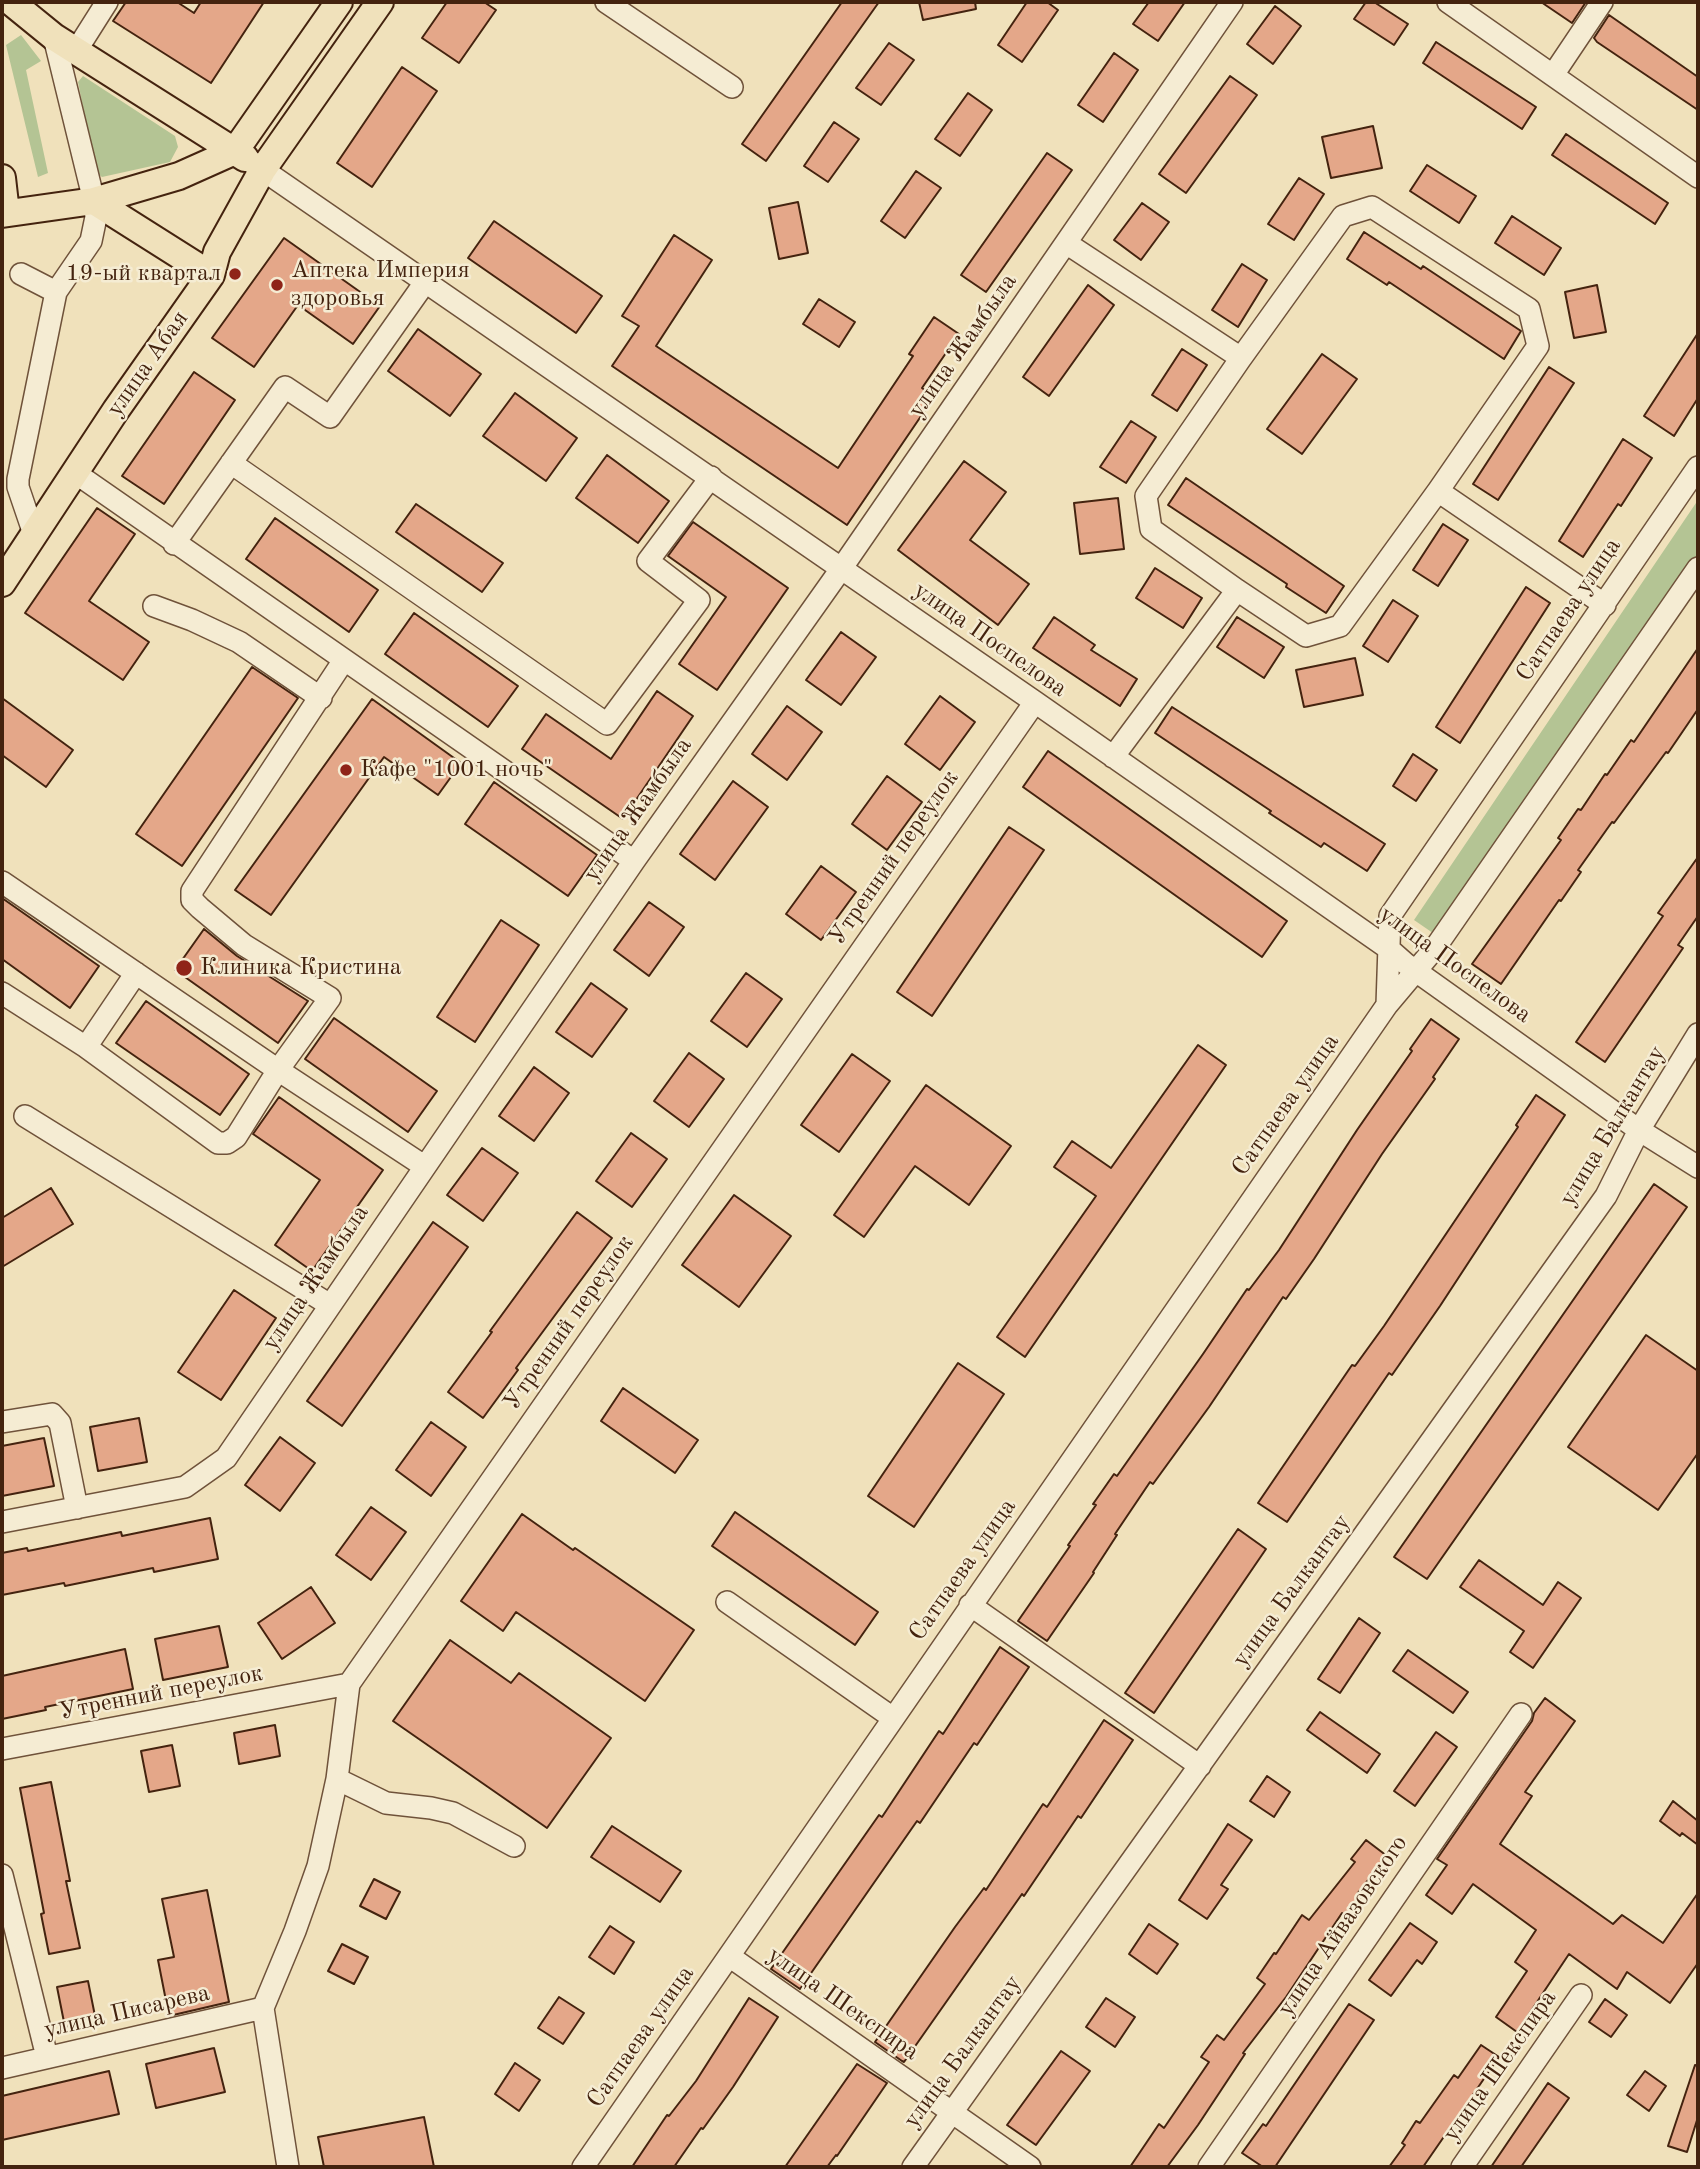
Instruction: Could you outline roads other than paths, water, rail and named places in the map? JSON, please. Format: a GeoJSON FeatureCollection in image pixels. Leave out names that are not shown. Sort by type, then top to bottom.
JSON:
{"type":"FeatureCollection","features":[{"type":"Feature","properties":{"kind":"main road"},"geometry":{"type":"LineString","coordinates":[[11,2],[65,44],[248,160]]}},
{"type":"Feature","properties":{"kind":"main road","name":"улица Абая"},"geometry":{"type":"LineString","coordinates":[[2,583],[74,472],[211,275],[216,252],[248,160],[339,2]]}},
{"type":"Feature","properties":{"kind":"main road","name":"улица Абая"},"geometry":{"type":"LineString","coordinates":[[248,160],[380,2]]}},
{"type":"Feature","properties":{"kind":"main road"},"geometry":{"type":"LineString","coordinates":[[2,178],[4,213],[94,201],[178,176],[248,160]]}},
{"type":"Feature","properties":{"kind":"main road"},"geometry":{"type":"LineString","coordinates":[[94,201],[211,275]]}},
{"type":"Feature","properties":{"kind":"street"},"geometry":{"type":"LineString","coordinates":[[34,534],[18,487],[18,479],[56,292],[91,241],[96,217],[65,44],[107,2]]}},
{"type":"Feature","properties":{"kind":"street"},"geometry":{"type":"LineString","coordinates":[[606,2],[732,87]]}},
{"type":"Feature","properties":{"kind":"street","name":"улица Жамбыла"},"geometry":{"type":"LineString","coordinates":[[2,1522],[185,1487],[226,1458],[634,860],[841,569],[1232,2]]}},
{"type":"Feature","properties":{"kind":"street"},"geometry":{"type":"LineString","coordinates":[[1448,2],[1698,177]]}},
{"type":"Feature","properties":{"kind":"street"},"geometry":{"type":"LineString","coordinates":[[1553,75],[1602,2]]}},
{"type":"Feature","properties":{"kind":"street","name":"улица Поспелова"},"geometry":{"type":"LineString","coordinates":[[248,160],[1035,702],[1389,949],[1639,1130],[1698,1167]]}},
{"type":"Feature","properties":{"kind":"street"},"geometry":{"type":"LineString","coordinates":[[1372,207],[1529,309],[1538,346],[1340,626],[1306,636],[1151,529],[1146,496],[1241,358],[1343,216],[1372,207]]}},
{"type":"Feature","properties":{"kind":"street"},"geometry":{"type":"LineString","coordinates":[[1066,243],[1241,358]]}},
{"type":"Feature","properties":{"kind":"street"},"geometry":{"type":"LineString","coordinates":[[20,274],[56,292]]}},
{"type":"Feature","properties":{"kind":"street"},"geometry":{"type":"LineString","coordinates":[[174,544],[285,387],[330,417],[426,281]]}},
{"type":"Feature","properties":{"kind":"street"},"geometry":{"type":"LineString","coordinates":[[231,463],[607,724],[699,600],[648,561],[711,477]]}},
{"type":"Feature","properties":{"kind":"street","name":"Сатпаева улица"},"geometry":{"type":"LineString","coordinates":[[1387,1005],[1390,916],[1698,467]]}},
{"type":"Feature","properties":{"kind":"street"},"geometry":{"type":"LineString","coordinates":[[74,472],[174,544],[634,860]]}},
{"type":"Feature","properties":{"kind":"street"},"geometry":{"type":"LineString","coordinates":[[1438,491],[1605,605]]}},
{"type":"Feature","properties":{"kind":"street","name":"Сатпаева улица"},"geometry":{"type":"LineString","coordinates":[[583,2167],[1387,1005],[1435,948],[1698,568]]}},
{"type":"Feature","properties":{"kind":"street"},"geometry":{"type":"LineString","coordinates":[[1113,757],[1237,590]]}},
{"type":"Feature","properties":{"kind":"street"},"geometry":{"type":"LineString","coordinates":[[153,606],[192,620],[239,642],[321,698]]}},
{"type":"Feature","properties":{"kind":"street"},"geometry":{"type":"LineString","coordinates":[[2,993],[86,1047],[218,1143],[227,1143],[236,1137],[278,1070],[330,999],[244,945],[192,900],[191,891],[344,660]]}},
{"type":"Feature","properties":{"kind":"street","name":"Утренний переулок"},"geometry":{"type":"LineString","coordinates":[[2,1749],[349,1684],[1035,702]]}},
{"type":"Feature","properties":{"kind":"street"},"geometry":{"type":"LineString","coordinates":[[2,882],[424,1166]]}},
{"type":"Feature","properties":{"kind":"street"},"geometry":{"type":"LineString","coordinates":[[86,1047],[136,973]]}},
{"type":"Feature","properties":{"kind":"street","name":"улица Балкантау"},"geometry":{"type":"LineString","coordinates":[[912,2167],[1606,1196],[1639,1130],[1698,1034]]}},
{"type":"Feature","properties":{"kind":"street"},"geometry":{"type":"LineString","coordinates":[[25,1115],[330,1305]]}},
{"type":"Feature","properties":{"kind":"street"},"geometry":{"type":"LineString","coordinates":[[2,1422],[52,1414],[60,1423],[77,1508]]}},
{"type":"Feature","properties":{"kind":"street"},"geometry":{"type":"LineString","coordinates":[[727,1602],[893,1718]]}},
{"type":"Feature","properties":{"kind":"street"},"geometry":{"type":"LineString","coordinates":[[970,1605],[1199,1766]]}},
{"type":"Feature","properties":{"kind":"street"},"geometry":{"type":"LineString","coordinates":[[288,2167],[263,2008],[318,1866],[337,1779],[349,1684]]}},
{"type":"Feature","properties":{"kind":"street","name":"улица Айвазовского"},"geometry":{"type":"LineString","coordinates":[[1209,2167],[1521,1714]]}},
{"type":"Feature","properties":{"kind":"street"},"geometry":{"type":"LineString","coordinates":[[337,1779],[386,1803],[431,1808],[453,1814],[514,1846]]}},
{"type":"Feature","properties":{"kind":"street"},"geometry":{"type":"LineString","coordinates":[[2,1875],[47,2057]]}},
{"type":"Feature","properties":{"kind":"street","name":"улица Шекспира"},"geometry":{"type":"LineString","coordinates":[[729,1956],[1030,2167]]}},
{"type":"Feature","properties":{"kind":"street","name":"улица Шекспира"},"geometry":{"type":"LineString","coordinates":[[1462,2167],[1581,1995]]}},
{"type":"Feature","properties":{"kind":"street","name":"улица Писарева"},"geometry":{"type":"LineString","coordinates":[[2,2068],[263,2008]]}},
{"type":"Feature","properties":{"kind":"place","name":"19-ый квартал"},"geometry":{"type":"Point","coordinates":[235,274]}},
{"type":"Feature","properties":{"kind":"place","name":"Аптека Империя здоровья"},"geometry":{"type":"Point","coordinates":[277,285]}},
{"type":"Feature","properties":{"kind":"place","name":"Кафе \"1001 ночь\""},"geometry":{"type":"Point","coordinates":[346,770]}},
{"type":"Feature","properties":{"kind":"place","name":"Клиника Кристина"},"geometry":{"type":"Point","coordinates":[184,968]}}]}
